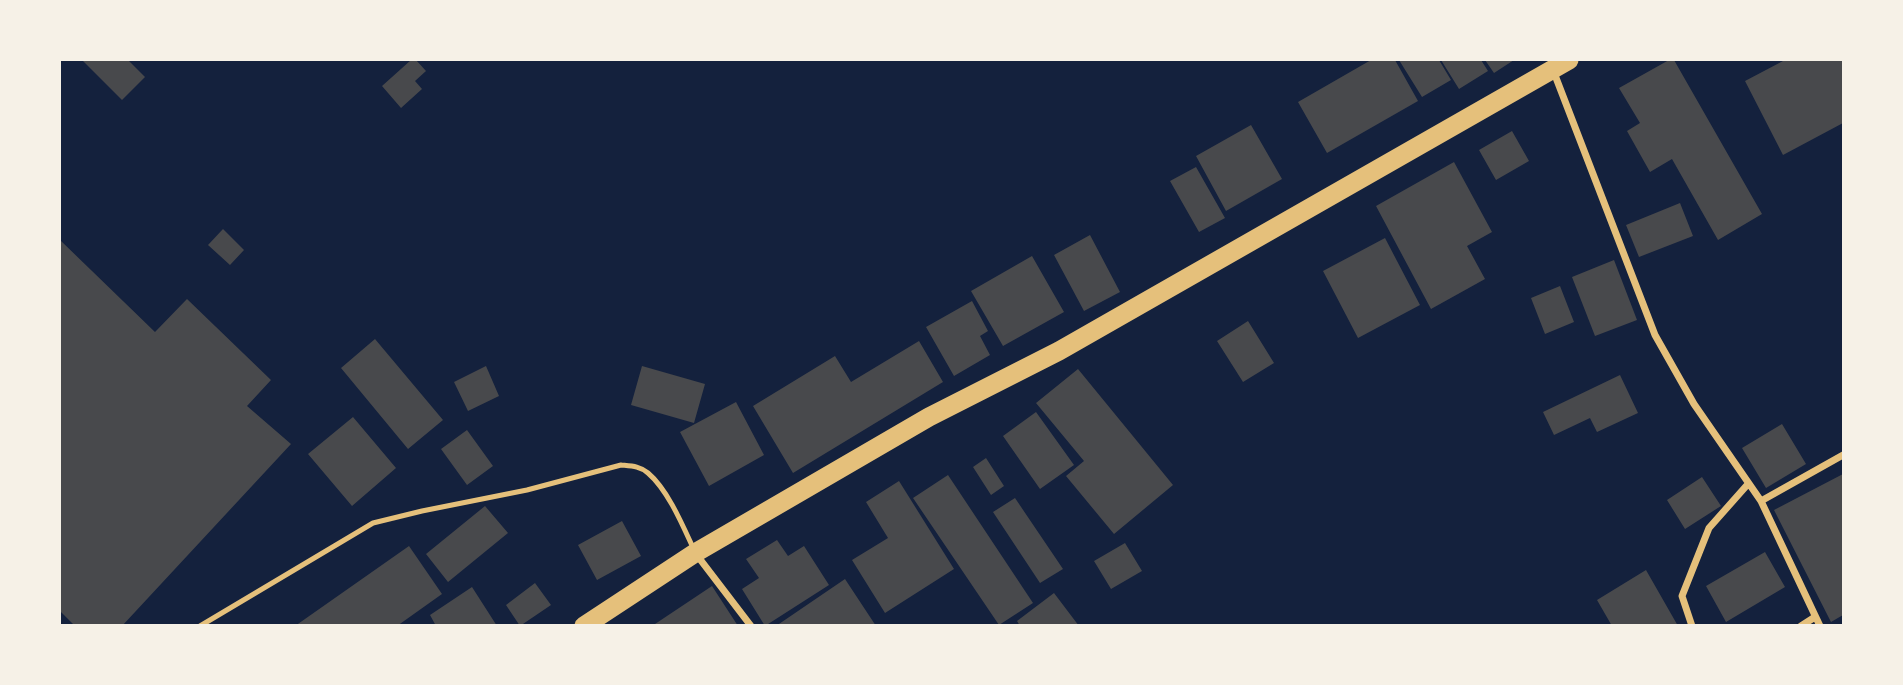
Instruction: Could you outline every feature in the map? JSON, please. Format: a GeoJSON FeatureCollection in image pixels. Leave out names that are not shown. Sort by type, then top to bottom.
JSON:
{"type":"FeatureCollection","features":[{"type":"Feature","properties":{"kind":"highway"},"geometry":{"type":"LineString","coordinates":[[584,625],[695,553],[929,417],[1059,351],[1561,64]]}},
{"type":"Feature","properties":{"kind":"street"},"geometry":{"type":"LineString","coordinates":[[1561,64],[1655,335],[1694,404],[1761,501],[1819,625]]}},
{"type":"Feature","properties":{"kind":"street"},"geometry":{"type":"LineString","coordinates":[[1761,501],[1843,455]]}},
{"type":"Feature","properties":{"kind":"street"},"geometry":{"type":"LineString","coordinates":[[1692,625],[1682,596],[1709,528],[1748,484]]}},
{"type":"Feature","properties":{"kind":"street"},"geometry":{"type":"LineString","coordinates":[[695,553],[751,625]]}},
{"type":"Feature","properties":{"kind":"street"},"geometry":{"type":"LineString","coordinates":[[1801,625],[1815,617]]}},
{"type":"Feature","properties":{"kind":"lane"},"geometry":{"type":"LineString","coordinates":[[200,625],[373,523],[422,510],[527,490],[621,465],[636,466],[648,472],[679,517],[695,553]]}},
{"type":"Feature","properties":{"kind":"building"},"geometry":{"type":"Polygon","coordinates":[[[82,60],[128,60],[145,77],[122,100],[82,60]]]}},
{"type":"Feature","properties":{"kind":"building"},"geometry":{"type":"Polygon","coordinates":[[[411,60],[416,60],[426,71],[415,81],[422,89],[401,108],[382,86],[411,60]]]}},
{"type":"Feature","properties":{"kind":"building"},"geometry":{"type":"Polygon","coordinates":[[[1371,60],[1395,60],[1418,101],[1327,153],[1298,102],[1371,60]]]}},
{"type":"Feature","properties":{"kind":"building"},"geometry":{"type":"Polygon","coordinates":[[[1399,60],[1439,60],[1451,80],[1422,97],[1399,60]]]}},
{"type":"Feature","properties":{"kind":"building"},"geometry":{"type":"Polygon","coordinates":[[[1441,60],[1481,60],[1488,71],[1459,89],[1441,60]]]}},
{"type":"Feature","properties":{"kind":"building"},"geometry":{"type":"Polygon","coordinates":[[[1485,60],[1514,60],[1494,73],[1485,60]]]}},
{"type":"Feature","properties":{"kind":"building"},"geometry":{"type":"Polygon","coordinates":[[[1669,60],[1674,60],[1762,214],[1718,240],[1672,159],[1650,172],[1627,131],[1640,123],[1619,88],[1669,60]]]}},
{"type":"Feature","properties":{"kind":"building"},"geometry":{"type":"Polygon","coordinates":[[[1782,60],[1843,60],[1843,123],[1783,155],[1745,81],[1782,60]]]}},
{"type":"Feature","properties":{"kind":"building"},"geometry":{"type":"Polygon","coordinates":[[[1251,125],[1282,179],[1226,211],[1196,156],[1251,125]]]}},
{"type":"Feature","properties":{"kind":"building"},"geometry":{"type":"Polygon","coordinates":[[[1512,131],[1529,161],[1496,180],[1479,150],[1512,131]]]}},
{"type":"Feature","properties":{"kind":"building"},"geometry":{"type":"Polygon","coordinates":[[[1454,162],[1492,232],[1467,246],[1485,279],[1431,309],[1376,206],[1454,162]]]}},
{"type":"Feature","properties":{"kind":"building"},"geometry":{"type":"Polygon","coordinates":[[[1196,167],[1225,218],[1199,232],[1170,181],[1196,167]]]}},
{"type":"Feature","properties":{"kind":"building"},"geometry":{"type":"Polygon","coordinates":[[[1680,203],[1693,236],[1639,257],[1626,225],[1680,203]]]}},
{"type":"Feature","properties":{"kind":"building"},"geometry":{"type":"Polygon","coordinates":[[[223,229],[244,250],[230,265],[208,245],[223,229]]]}},
{"type":"Feature","properties":{"kind":"building"},"geometry":{"type":"Polygon","coordinates":[[[1090,235],[1120,292],[1084,311],[1054,255],[1090,235]]]}},
{"type":"Feature","properties":{"kind":"building"},"geometry":{"type":"Polygon","coordinates":[[[1385,238],[1420,305],[1358,338],[1323,271],[1385,238]]]}},
{"type":"Feature","properties":{"kind":"building"},"geometry":{"type":"Polygon","coordinates":[[[60,240],[155,332],[187,299],[271,380],[247,406],[291,444],[122,626],[75,626],[60,611],[60,240]]]}},
{"type":"Feature","properties":{"kind":"building"},"geometry":{"type":"Polygon","coordinates":[[[1032,256],[1064,312],[1003,346],[971,291],[1032,256]]]}},
{"type":"Feature","properties":{"kind":"building"},"geometry":{"type":"Polygon","coordinates":[[[1614,260],[1637,320],[1595,336],[1572,277],[1614,260]]]}},
{"type":"Feature","properties":{"kind":"building"},"geometry":{"type":"Polygon","coordinates":[[[1560,286],[1574,322],[1545,334],[1531,298],[1560,286]]]}},
{"type":"Feature","properties":{"kind":"building"},"geometry":{"type":"Polygon","coordinates":[[[972,301],[988,331],[980,336],[990,355],[954,376],[926,327],[972,301]]]}},
{"type":"Feature","properties":{"kind":"building"},"geometry":{"type":"Polygon","coordinates":[[[1248,321],[1274,363],[1243,382],[1217,341],[1248,321]]]}},
{"type":"Feature","properties":{"kind":"building"},"geometry":{"type":"Polygon","coordinates":[[[375,339],[443,420],[408,449],[341,368],[375,339]]]}},
{"type":"Feature","properties":{"kind":"building"},"geometry":{"type":"Polygon","coordinates":[[[919,341],[943,382],[793,473],[753,406],[835,356],[851,382],[919,341]]]}},
{"type":"Feature","properties":{"kind":"building"},"geometry":{"type":"Polygon","coordinates":[[[486,366],[499,396],[468,411],[454,382],[486,366]]]}},
{"type":"Feature","properties":{"kind":"building"},"geometry":{"type":"Polygon","coordinates":[[[642,366],[705,384],[694,423],[631,405],[642,366]]]}},
{"type":"Feature","properties":{"kind":"building"},"geometry":{"type":"Polygon","coordinates":[[[1078,369],[1173,485],[1114,534],[1066,476],[1084,461],[1036,403],[1078,369]]]}},
{"type":"Feature","properties":{"kind":"building"},"geometry":{"type":"Polygon","coordinates":[[[1620,375],[1638,413],[1597,432],[1590,418],[1554,435],[1543,412],[1620,375]]]}},
{"type":"Feature","properties":{"kind":"building"},"geometry":{"type":"Polygon","coordinates":[[[736,402],[764,455],[709,486],[680,432],[736,402]]]}},
{"type":"Feature","properties":{"kind":"building"},"geometry":{"type":"Polygon","coordinates":[[[1036,412],[1074,465],[1040,489],[1003,436],[1036,412]]]}},
{"type":"Feature","properties":{"kind":"building"},"geometry":{"type":"Polygon","coordinates":[[[353,417],[396,468],[352,506],[308,454],[353,417]]]}},
{"type":"Feature","properties":{"kind":"building"},"geometry":{"type":"Polygon","coordinates":[[[1782,424],[1806,464],[1766,488],[1742,448],[1782,424]]]}},
{"type":"Feature","properties":{"kind":"building"},"geometry":{"type":"Polygon","coordinates":[[[467,430],[493,466],[467,485],[441,449],[467,430]]]}},
{"type":"Feature","properties":{"kind":"building"},"geometry":{"type":"Polygon","coordinates":[[[986,458],[1004,486],[991,495],[973,467],[986,458]]]}},
{"type":"Feature","properties":{"kind":"building"},"geometry":{"type":"Polygon","coordinates":[[[1843,474],[1843,615],[1831,622],[1774,510],[1843,474]]]}},
{"type":"Feature","properties":{"kind":"building"},"geometry":{"type":"Polygon","coordinates":[[[948,475],[1033,603],[999,625],[913,498],[948,475]]]}},
{"type":"Feature","properties":{"kind":"building"},"geometry":{"type":"Polygon","coordinates":[[[1702,477],[1721,506],[1685,529],[1667,500],[1702,477]]]}},
{"type":"Feature","properties":{"kind":"building"},"geometry":{"type":"Polygon","coordinates":[[[899,481],[954,569],[885,613],[852,560],[888,538],[866,502],[899,481]]]}},
{"type":"Feature","properties":{"kind":"building"},"geometry":{"type":"Polygon","coordinates":[[[1015,498],[1063,569],[1040,583],[993,512],[1015,498]]]}},
{"type":"Feature","properties":{"kind":"building"},"geometry":{"type":"Polygon","coordinates":[[[485,506],[508,533],[448,582],[426,554],[485,506]]]}},
{"type":"Feature","properties":{"kind":"building"},"geometry":{"type":"Polygon","coordinates":[[[622,521],[641,556],[597,580],[578,545],[622,521]]]}},
{"type":"Feature","properties":{"kind":"building"},"geometry":{"type":"Polygon","coordinates":[[[777,540],[788,556],[804,546],[829,585],[765,626],[742,589],[759,578],[746,559],[777,540]]]}},
{"type":"Feature","properties":{"kind":"building"},"geometry":{"type":"Polygon","coordinates":[[[1125,543],[1142,571],[1111,589],[1094,561],[1125,543]]]}},
{"type":"Feature","properties":{"kind":"building"},"geometry":{"type":"Polygon","coordinates":[[[409,546],[442,594],[397,626],[295,626],[409,546]]]}},
{"type":"Feature","properties":{"kind":"building"},"geometry":{"type":"Polygon","coordinates":[[[1765,552],[1785,587],[1726,622],[1706,586],[1765,552]]]}},
{"type":"Feature","properties":{"kind":"building"},"geometry":{"type":"Polygon","coordinates":[[[1646,570],[1678,626],[1612,626],[1597,600],[1646,570]]]}},
{"type":"Feature","properties":{"kind":"building"},"geometry":{"type":"Polygon","coordinates":[[[845,579],[876,626],[776,626],[845,579]]]}},
{"type":"Feature","properties":{"kind":"building"},"geometry":{"type":"Polygon","coordinates":[[[535,583],[551,605],[520,626],[506,605],[535,583]]]}},
{"type":"Feature","properties":{"kind":"building"},"geometry":{"type":"Polygon","coordinates":[[[712,586],[738,626],[652,626],[712,586]]]}},
{"type":"Feature","properties":{"kind":"building"},"geometry":{"type":"Polygon","coordinates":[[[472,587],[497,626],[436,626],[430,615],[472,587]]]}},
{"type":"Feature","properties":{"kind":"building"},"geometry":{"type":"Polygon","coordinates":[[[1054,593],[1079,626],[1020,626],[1017,621],[1054,593]]]}}]}
